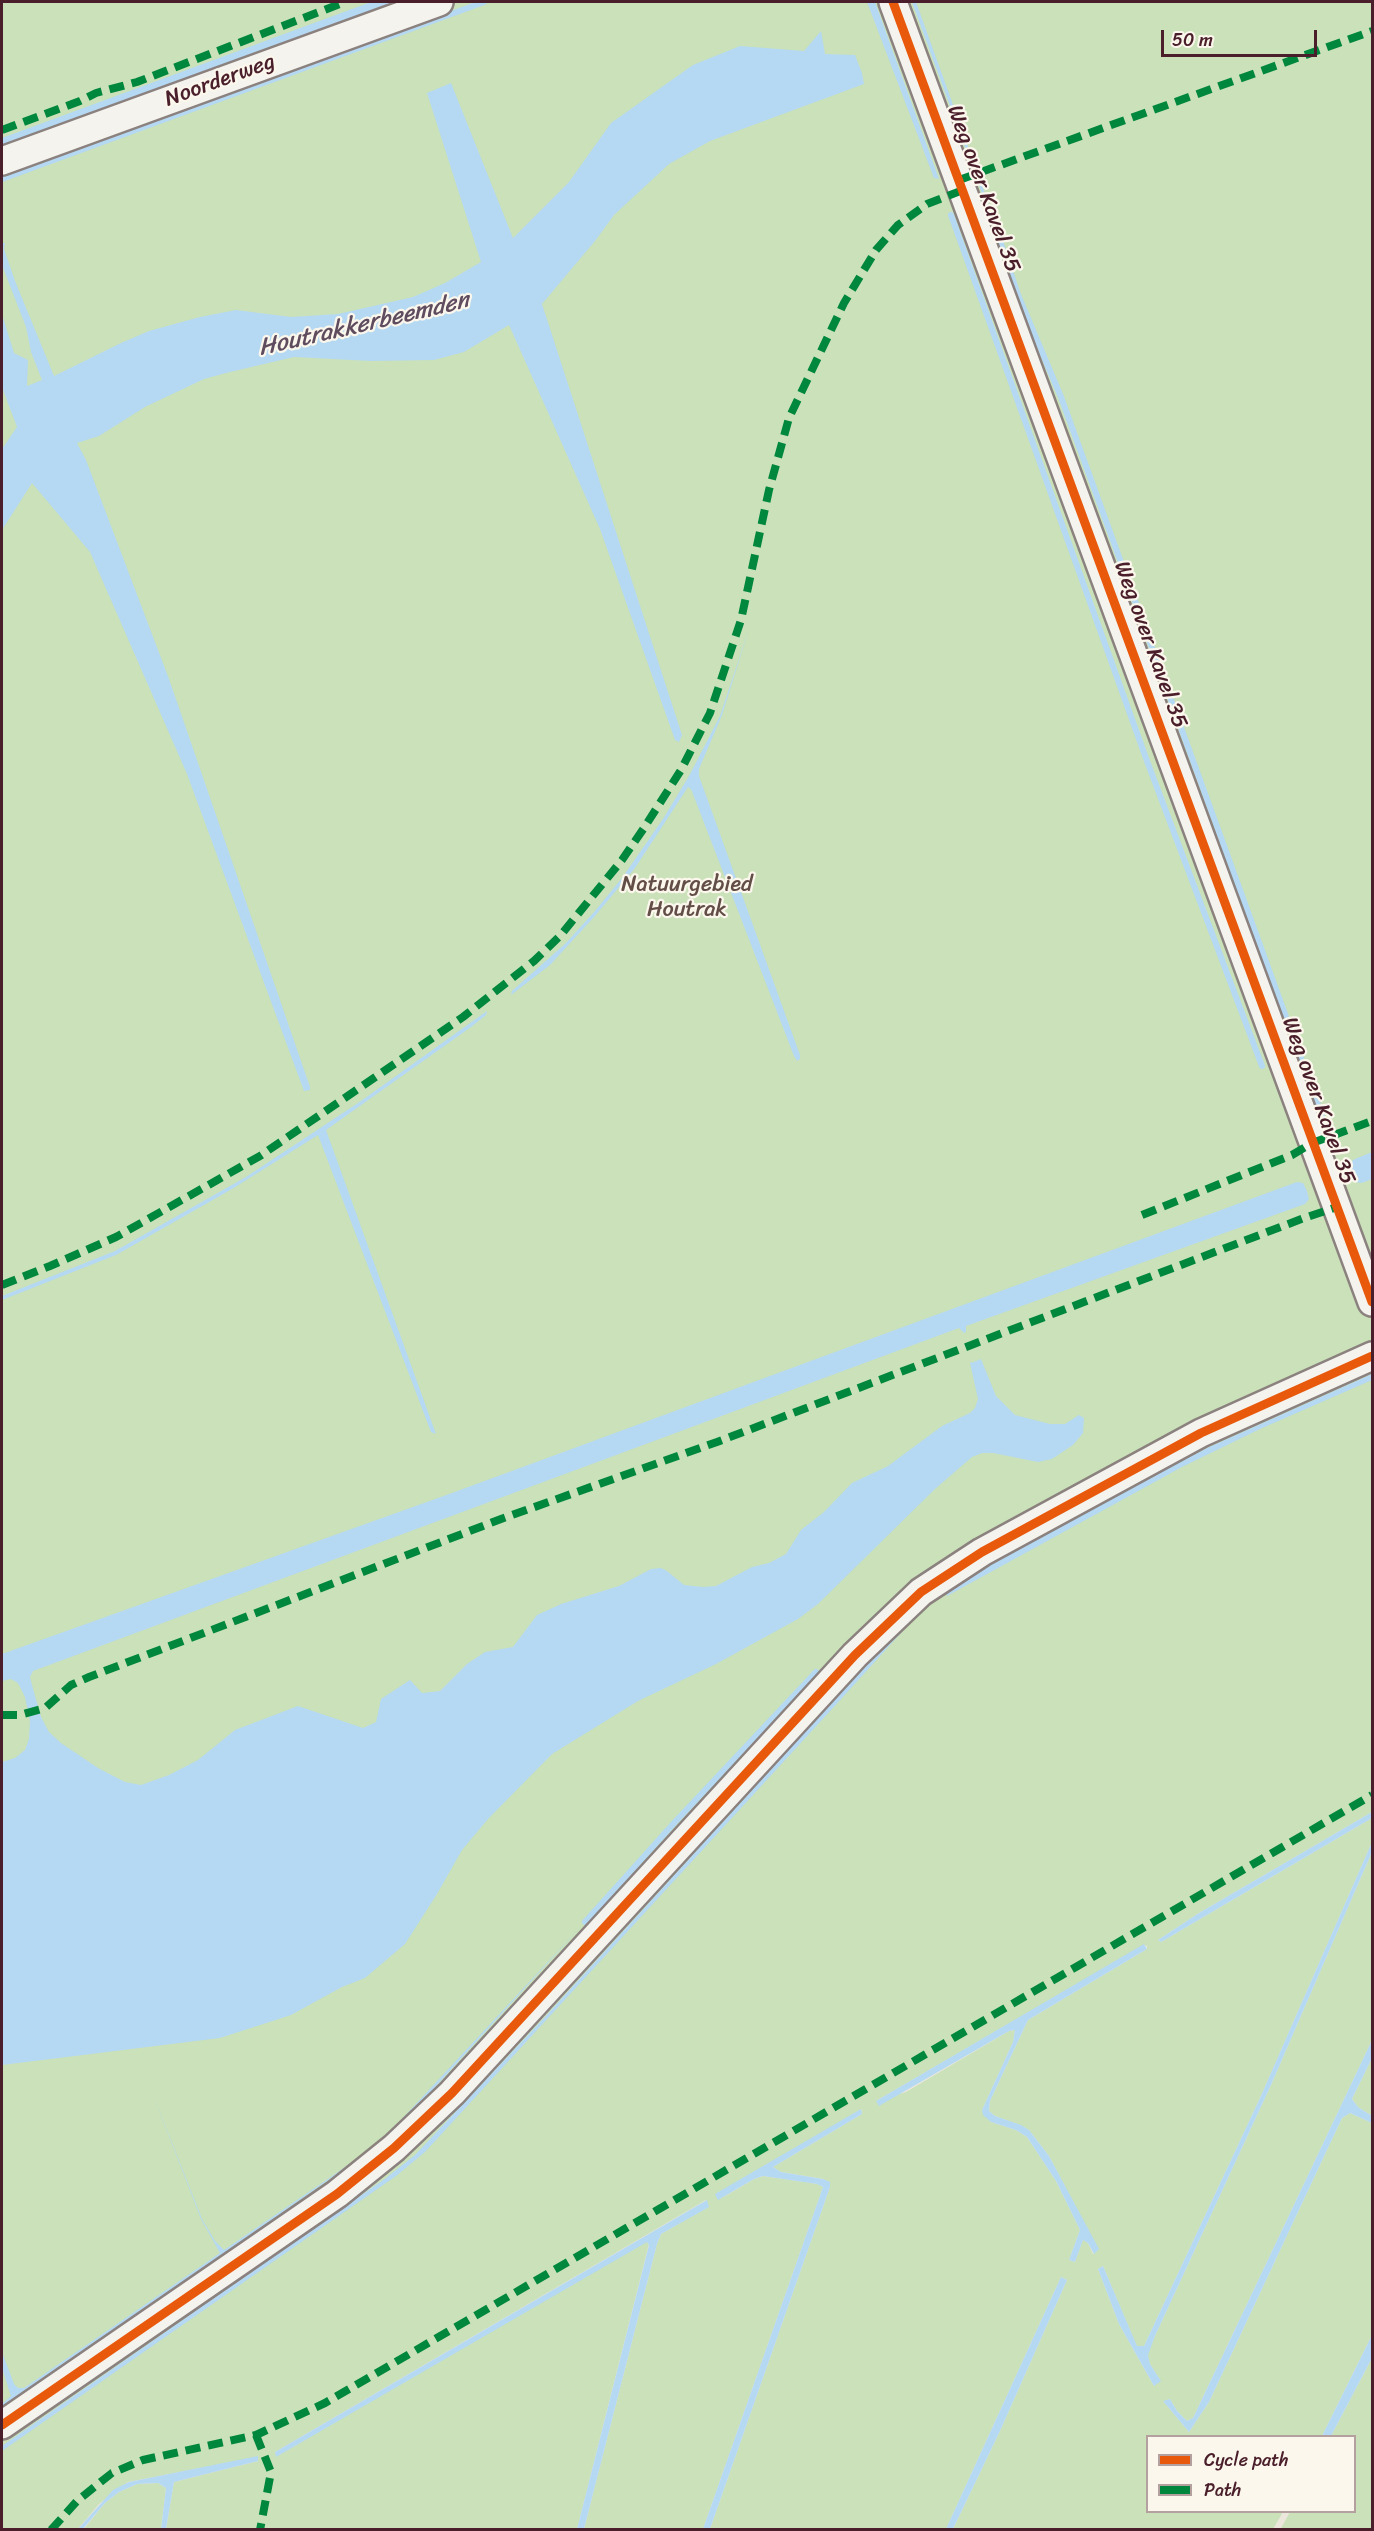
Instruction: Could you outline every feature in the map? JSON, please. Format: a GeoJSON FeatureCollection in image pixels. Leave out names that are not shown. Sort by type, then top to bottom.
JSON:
{"type":"FeatureCollection","features":[{"type":"Feature","properties":{"kind":"street","name":"Noorderweg"},"geometry":{"type":"LineString","coordinates":[[2,161],[439,2]]}},
{"type":"Feature","properties":{"kind":"street","name":"Weg over Kavel 35"},"geometry":{"type":"LineString","coordinates":[[893,2],[1372,1302]]}},
{"type":"Feature","properties":{"kind":"street"},"geometry":{"type":"LineString","coordinates":[[2,2425],[337,2194],[394,2148],[468,2075],[855,1655],[921,1592],[982,1552],[1201,1434],[1372,1356]]}},
{"type":"Feature","properties":{"kind":"green space","name":"Natuurgebied Houtrak"},"geometry":{"type":"Polygon","coordinates":[[[2,2],[1372,2],[1372,1812],[1199,1913],[1158,1940],[1161,1942],[1372,1818],[1372,1842],[1260,2098],[1144,2346],[1137,2347],[1103,2266],[1098,2269],[1119,2324],[1154,2386],[1160,2380],[1147,2355],[1271,2085],[1372,1852],[1372,2040],[1193,2418],[1187,2421],[1170,2399],[1164,2402],[1189,2432],[1209,2402],[1342,2118],[1350,2113],[1372,2123],[1372,2335],[1322,2435],[1146,2435],[1146,2513],[1282,2513],[1273,2529],[953,2529],[1000,2431],[1067,2280],[1061,2277],[946,2529],[710,2529],[830,2187],[824,2179],[781,2172],[773,2167],[862,2114],[861,2109],[719,2200],[763,2176],[818,2184],[823,2187],[703,2529],[584,2529],[657,2244],[661,2234],[708,2207],[706,2200],[275,2452],[277,2456],[647,2241],[649,2244],[577,2529],[166,2529],[174,2482],[258,2461],[258,2457],[128,2482],[99,2504],[78,2529],[2,2529],[2,2]],[[1144,1945],[876,2101],[906,2092],[1009,2031],[1015,2030],[1013,2042],[982,2110],[991,2122],[1016,2130],[1027,2137],[1056,2181],[1080,2230],[1069,2260],[1075,2262],[1083,2239],[1088,2243],[1093,2254],[1098,2249],[1049,2156],[1029,2130],[995,2116],[989,2111],[990,2101],[1028,2020],[1147,1949],[1144,1945]]]}},
{"type":"Feature","properties":{"kind":"green space"},"geometry":{"type":"Polygon","coordinates":[[[1372,2058],[1372,2116],[1358,2107],[1352,2099],[1372,2058]]]}},
{"type":"Feature","properties":{"kind":"green space"},"geometry":{"type":"Polygon","coordinates":[[[1372,2358],[1372,2529],[1280,2530],[1289,2513],[1356,2513],[1356,2435],[1332,2435],[1372,2358]]]}},
{"type":"Feature","properties":{"kind":"green space"},"geometry":{"type":"Polygon","coordinates":[[[158,2483],[166,2488],[161,2529],[83,2530],[105,2503],[119,2492],[137,2484],[158,2483]]]}},
{"type":"Feature","properties":{"kind":"water"},"geometry":{"type":"Polygon","coordinates":[[[371,2],[401,2],[2,146],[2,138],[371,2]]]}},
{"type":"Feature","properties":{"kind":"water"},"geometry":{"type":"Polygon","coordinates":[[[867,2],[875,2],[939,179],[934,178],[867,2]]]}},
{"type":"Feature","properties":{"kind":"water"},"geometry":{"type":"Polygon","coordinates":[[[912,2],[916,2],[1001,238],[998,237],[912,2]]]}},
{"type":"Feature","properties":{"kind":"water","name":"Houtrakkerbeemden"},"geometry":{"type":"Polygon","coordinates":[[[821,31],[825,54],[855,55],[864,84],[710,141],[669,164],[614,215],[542,304],[682,735],[679,742],[675,740],[600,529],[509,325],[464,352],[434,360],[371,361],[294,357],[204,379],[145,407],[99,436],[77,443],[86,460],[169,679],[310,1087],[310,1090],[304,1091],[187,774],[90,552],[32,483],[2,530],[2,449],[17,427],[2,387],[2,314],[14,353],[28,360],[27,386],[42,380],[31,352],[26,327],[2,265],[2,243],[5,243],[4,249],[15,281],[54,376],[149,331],[200,317],[236,310],[291,317],[338,314],[413,297],[445,283],[481,262],[427,93],[451,83],[513,238],[569,182],[611,123],[693,65],[740,46],[804,51],[821,31]]]}},
{"type":"Feature","properties":{"kind":"water"},"geometry":{"type":"Polygon","coordinates":[[[750,626],[722,715],[699,769],[699,776],[800,1059],[797,1061],[794,1056],[691,789],[688,787],[635,868],[594,917],[550,965],[511,995],[512,991],[566,943],[595,911],[622,878],[663,819],[689,776],[720,716],[750,626]]]}},
{"type":"Feature","properties":{"kind":"water"},"geometry":{"type":"Polygon","coordinates":[[[487,1011],[486,1015],[471,1027],[326,1130],[436,1434],[431,1432],[318,1135],[232,1189],[116,1255],[2,1300],[2,1296],[115,1251],[246,1177],[361,1101],[487,1011]]]}},
{"type":"Feature","properties":{"kind":"water"},"geometry":{"type":"Polygon","coordinates":[[[1372,1152],[1372,1179],[1362,1183],[1355,1182],[1347,1168],[1349,1163],[1372,1152]]]}},
{"type":"Feature","properties":{"kind":"water"},"geometry":{"type":"Polygon","coordinates":[[[1297,1182],[1303,1183],[1307,1191],[1309,1199],[1305,1204],[966,1326],[964,1333],[959,1328],[33,1671],[30,1677],[32,1685],[41,1717],[49,1732],[98,1768],[125,1782],[141,1785],[169,1775],[198,1760],[235,1730],[298,1706],[363,1728],[376,1722],[381,1699],[410,1680],[422,1693],[440,1691],[467,1664],[485,1652],[513,1647],[537,1615],[561,1604],[619,1586],[651,1569],[661,1568],[684,1585],[703,1587],[716,1586],[752,1567],[769,1563],[786,1554],[801,1530],[824,1512],[852,1483],[888,1466],[942,1426],[970,1413],[975,1408],[978,1399],[970,1363],[981,1359],[996,1396],[1015,1415],[1050,1424],[1065,1424],[1079,1415],[1084,1418],[1083,1433],[1073,1445],[1052,1459],[1038,1462],[993,1453],[982,1453],[972,1457],[935,1489],[818,1604],[798,1619],[716,1664],[638,1701],[552,1754],[488,1819],[462,1850],[405,1944],[365,1978],[342,1987],[291,2015],[220,2038],[2,2065],[2,1762],[15,1758],[25,1750],[29,1739],[30,1721],[25,1697],[18,1683],[11,1679],[2,1681],[2,1654],[452,1493],[1297,1182]]]}},
{"type":"Feature","properties":{"kind":"water"},"geometry":{"type":"Polygon","coordinates":[[[1372,1374],[1372,1380],[1260,1429],[1182,1467],[947,1596],[946,1591],[985,1568],[1147,1479],[1207,1448],[1372,1374]]]}},
{"type":"Feature","properties":{"kind":"water"},"geometry":{"type":"Polygon","coordinates":[[[907,1620],[910,1623],[425,2152],[396,2176],[2,2451],[2,2446],[386,2178],[415,2155],[544,2018],[907,1620]]]}},
{"type":"Feature","properties":{"kind":"water"},"geometry":{"type":"Polygon","coordinates":[[[1372,1812],[1372,1818],[1161,1942],[1158,1940],[1199,1913],[1372,1812]]]}},
{"type":"Feature","properties":{"kind":"water"},"geometry":{"type":"Polygon","coordinates":[[[1372,1842],[1372,1852],[1271,2085],[1155,2336],[1148,2355],[1150,2364],[1161,2381],[1154,2386],[1119,2324],[1098,2269],[1103,2266],[1137,2346],[1144,2346],[1260,2098],[1372,1842]]]}},
{"type":"Feature","properties":{"kind":"water"},"geometry":{"type":"Polygon","coordinates":[[[585,1922],[397,2129],[357,2160],[2,2409],[2,2404],[11,2396],[2,2368],[2,2352],[14,2384],[18,2388],[24,2388],[220,2253],[201,2219],[150,2087],[202,2219],[215,2241],[224,2250],[354,2161],[388,2134],[585,1922]]]}},
{"type":"Feature","properties":{"kind":"water"},"geometry":{"type":"Polygon","coordinates":[[[1144,1944],[1147,1949],[1028,2020],[990,2101],[989,2111],[995,2116],[1029,2130],[1049,2156],[1099,2249],[1094,2254],[1088,2243],[1083,2240],[1075,2262],[1069,2260],[1080,2230],[1056,2181],[1027,2137],[1016,2130],[991,2122],[983,2115],[982,2110],[1013,2042],[1015,2030],[1009,2031],[879,2106],[876,2101],[1144,1944]]]}},
{"type":"Feature","properties":{"kind":"water"},"geometry":{"type":"Polygon","coordinates":[[[1372,2040],[1372,2058],[1352,2099],[1358,2107],[1372,2116],[1372,2123],[1350,2113],[1342,2118],[1209,2402],[1189,2432],[1163,2401],[1170,2399],[1187,2421],[1193,2418],[1372,2040]]]}},
{"type":"Feature","properties":{"kind":"water"},"geometry":{"type":"Polygon","coordinates":[[[861,2109],[862,2114],[773,2167],[781,2172],[823,2179],[830,2182],[830,2187],[710,2529],[703,2529],[823,2187],[817,2184],[763,2176],[718,2200],[715,2194],[861,2109]]]}},
{"type":"Feature","properties":{"kind":"water"},"geometry":{"type":"Polygon","coordinates":[[[707,2200],[709,2207],[661,2234],[657,2244],[584,2529],[577,2529],[649,2245],[647,2242],[276,2457],[275,2452],[707,2200]]]}},
{"type":"Feature","properties":{"kind":"water"},"geometry":{"type":"Polygon","coordinates":[[[1061,2277],[1067,2280],[1000,2431],[953,2529],[946,2529],[1061,2277]]]}},
{"type":"Feature","properties":{"kind":"water"},"geometry":{"type":"Polygon","coordinates":[[[1372,2335],[1372,2358],[1332,2435],[1322,2435],[1372,2335]]]}},
{"type":"Feature","properties":{"kind":"water"},"geometry":{"type":"Polygon","coordinates":[[[258,2456],[258,2461],[174,2482],[166,2529],[161,2529],[166,2488],[158,2483],[137,2484],[119,2492],[105,2503],[83,2529],[78,2529],[113,2490],[129,2482],[258,2456]]]}},
{"type":"Feature","properties":{"kind":"waterway"},"geometry":{"type":"LineString","coordinates":[[2,179],[484,2]]}},
{"type":"Feature","properties":{"kind":"waterway"},"geometry":{"type":"LineString","coordinates":[[951,215],[1147,761],[1262,1066]]}},
{"type":"Feature","properties":{"kind":"waterway"},"geometry":{"type":"LineString","coordinates":[[999,238],[1018,295],[1061,397],[1322,1116]]}},
{"type":"Feature","properties":{"kind":"waterway"},"geometry":{"type":"LineString","coordinates":[[585,1922],[816,1672]]}},
{"type":"Feature","properties":{"kind":"marked path"},"geometry":{"type":"LineString","coordinates":[[2,130],[96,93],[137,82],[345,2]]}},
{"type":"Feature","properties":{"kind":"marked path"},"geometry":{"type":"LineString","coordinates":[[959,180],[1372,31]]}},
{"type":"Feature","properties":{"kind":"marked path"},"geometry":{"type":"LineString","coordinates":[[2,1285],[116,1237],[260,1156],[463,1017],[534,961],[560,936],[622,860],[644,828],[681,770],[710,713],[741,620],[769,490],[789,418],[844,303],[876,250],[898,225],[927,204],[963,190]]}},
{"type":"Feature","properties":{"kind":"marked path"},"geometry":{"type":"LineString","coordinates":[[1142,1215],[1292,1155],[1312,1143],[1372,1121]]}},
{"type":"Feature","properties":{"kind":"marked path"},"geometry":{"type":"LineString","coordinates":[[2,1715],[20,1715],[45,1708],[71,1685],[89,1677],[501,1519],[717,1442],[1337,1207]]}},
{"type":"Feature","properties":{"kind":"marked path"},"geometry":{"type":"LineString","coordinates":[[51,2530],[77,2501],[112,2473],[143,2460],[256,2435],[325,2403],[1372,1795]]}},
{"type":"Feature","properties":{"kind":"marked path"},"geometry":{"type":"LineString","coordinates":[[256,2435],[271,2472],[260,2530]]}},
{"type":"Feature","properties":{"kind":"cycle path"},"geometry":{"type":"LineString","coordinates":[[893,2],[1372,1302]]}},
{"type":"Feature","properties":{"kind":"cycle path"},"geometry":{"type":"LineString","coordinates":[[2,2425],[337,2194],[394,2148],[452,2093],[855,1655],[921,1592],[982,1552],[1201,1433],[1372,1356]]}}]}
